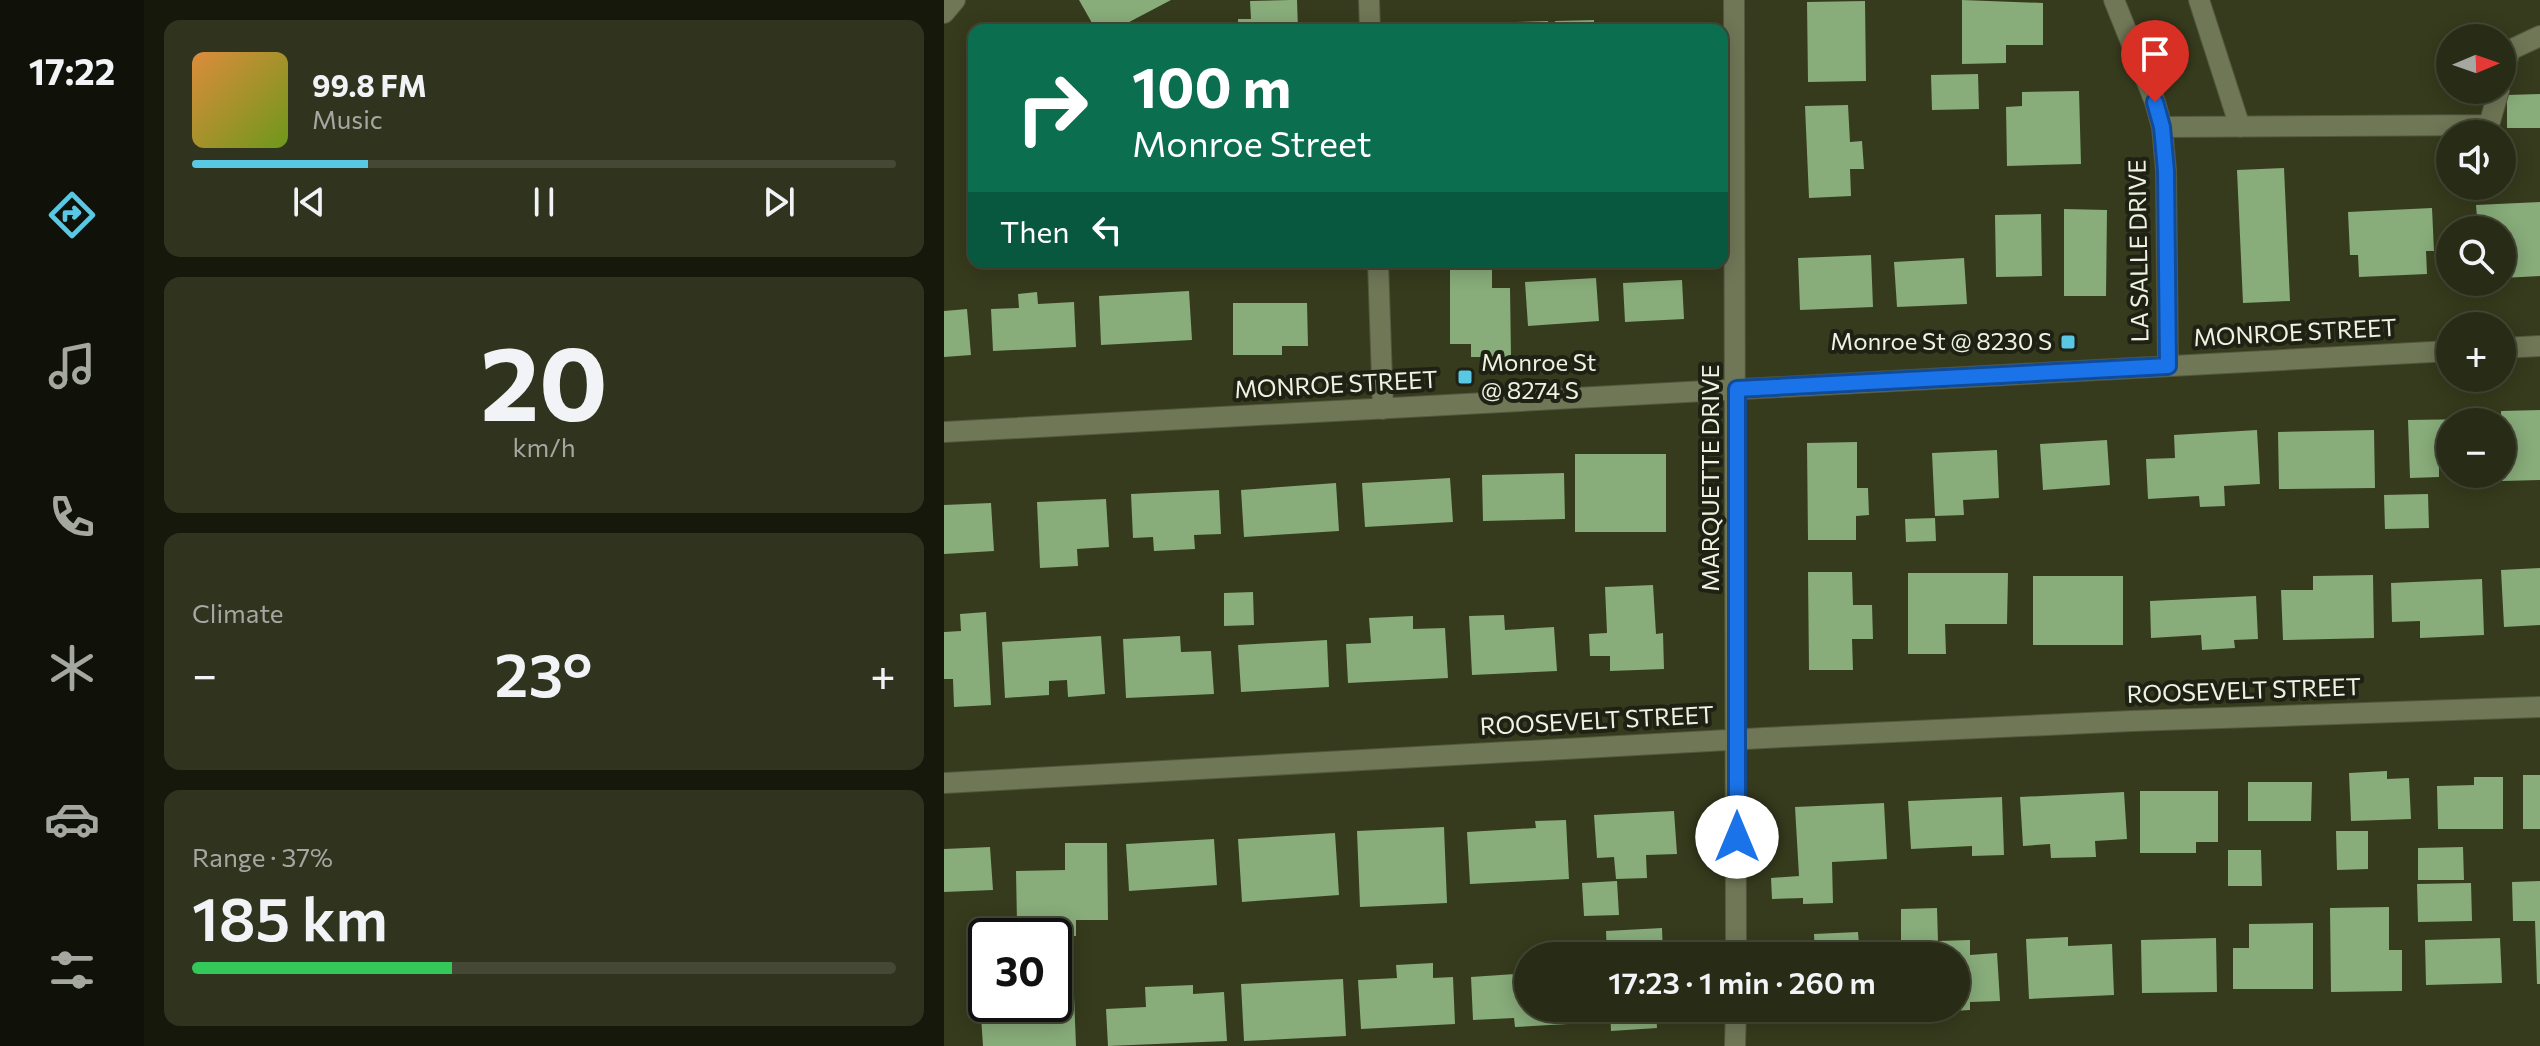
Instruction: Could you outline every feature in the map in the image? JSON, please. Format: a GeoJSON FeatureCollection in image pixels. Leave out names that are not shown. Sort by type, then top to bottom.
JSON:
{"type":"FeatureCollection","features":[{"type":"Feature","properties":{"kind":"street"},"geometry":{"type":"LineString","coordinates":[[944,13],[955,0]]}},
{"type":"Feature","properties":{"kind":"street"},"geometry":{"type":"LineString","coordinates":[[1369,0],[1370,24]]}},
{"type":"Feature","properties":{"kind":"street","name":"MARQUETTE DRIVE"},"geometry":{"type":"LineString","coordinates":[[1734,0],[1736,942]]}},
{"type":"Feature","properties":{"kind":"street","name":"LA SALLE DRIVE"},"geometry":{"type":"LineString","coordinates":[[2114,0],[2162,127],[2166,171],[2168,366]]}},
{"type":"Feature","properties":{"kind":"street"},"geometry":{"type":"LineString","coordinates":[[2199,0],[2240,127]]}},
{"type":"Feature","properties":{"kind":"street"},"geometry":{"type":"LineString","coordinates":[[2516,47],[2540,36]]}},
{"type":"Feature","properties":{"kind":"street"},"geometry":{"type":"LineString","coordinates":[[2162,127],[2489,125],[2495,104]]}},
{"type":"Feature","properties":{"kind":"street"},"geometry":{"type":"LineString","coordinates":[[1378,268],[1383,409]]}},
{"type":"Feature","properties":{"kind":"street"},"geometry":{"type":"LineString","coordinates":[[2516,347],[2540,346]]}},
{"type":"Feature","properties":{"kind":"street","name":"MONROE STREET"},"geometry":{"type":"LineString","coordinates":[[944,432],[2436,352]]}},
{"type":"Feature","properties":{"kind":"street","name":"ROOSEVELT STREET"},"geometry":{"type":"LineString","coordinates":[[944,783],[1737,739],[2540,707]]}},
{"type":"Feature","properties":{"kind":"street"},"geometry":{"type":"LineString","coordinates":[[1735,1046],[1736,1022]]}},
{"type":"Feature","properties":{"kind":"building"},"geometry":{"type":"Polygon","coordinates":[[[1079,0],[1171,0],[1125,24],[1093,24],[1079,0]]]}},
{"type":"Feature","properties":{"kind":"building"},"geometry":{"type":"Polygon","coordinates":[[[1297,0],[1298,24],[1238,24],[1238,19],[1251,19],[1250,1],[1297,0]]]}},
{"type":"Feature","properties":{"kind":"building"},"geometry":{"type":"Polygon","coordinates":[[[1962,0],[2043,3],[2043,45],[2006,45],[2006,63],[1962,64],[1962,0]]]}},
{"type":"Feature","properties":{"kind":"building"},"geometry":{"type":"Polygon","coordinates":[[[1865,1],[1866,81],[1808,82],[1807,2],[1865,1]]]}},
{"type":"Feature","properties":{"kind":"building"},"geometry":{"type":"Polygon","coordinates":[[[1594,20],[1594,24],[1555,24],[1555,21],[1594,20]]]}},
{"type":"Feature","properties":{"kind":"building"},"geometry":{"type":"Polygon","coordinates":[[[1548,21],[1548,24],[1516,24],[1548,21]]]}},
{"type":"Feature","properties":{"kind":"building"},"geometry":{"type":"Polygon","coordinates":[[[1978,74],[1979,109],[1932,110],[1931,75],[1978,74]]]}},
{"type":"Feature","properties":{"kind":"building"},"geometry":{"type":"Polygon","coordinates":[[[2079,91],[2081,164],[2007,166],[2006,107],[2022,106],[2022,92],[2079,91]]]}},
{"type":"Feature","properties":{"kind":"building"},"geometry":{"type":"Polygon","coordinates":[[[2540,94],[2540,128],[2516,128],[2516,120],[2507,120],[2507,104],[2516,104],[2516,95],[2540,94]]]}},
{"type":"Feature","properties":{"kind":"building"},"geometry":{"type":"Polygon","coordinates":[[[1848,105],[1850,142],[1862,141],[1864,169],[1850,169],[1851,196],[1809,198],[1805,106],[1848,105]]]}},
{"type":"Feature","properties":{"kind":"building"},"geometry":{"type":"Polygon","coordinates":[[[2284,168],[2290,301],[2243,303],[2237,170],[2284,168]]]}},
{"type":"Feature","properties":{"kind":"building"},"geometry":{"type":"Polygon","coordinates":[[[2540,202],[2540,276],[2516,277],[2516,216],[2477,216],[2476,205],[2540,202]]]}},
{"type":"Feature","properties":{"kind":"building"},"geometry":{"type":"Polygon","coordinates":[[[2432,208],[2434,251],[2426,251],[2427,274],[2359,277],[2358,255],[2350,255],[2348,212],[2432,208]]]}},
{"type":"Feature","properties":{"kind":"building"},"geometry":{"type":"Polygon","coordinates":[[[2064,209],[2107,210],[2106,296],[2064,296],[2064,209]]]}},
{"type":"Feature","properties":{"kind":"building"},"geometry":{"type":"Polygon","coordinates":[[[2041,214],[2042,276],[1996,277],[1995,215],[2041,214]]]}},
{"type":"Feature","properties":{"kind":"building"},"geometry":{"type":"Polygon","coordinates":[[[1871,255],[1873,307],[1800,310],[1798,258],[1871,255]]]}},
{"type":"Feature","properties":{"kind":"building"},"geometry":{"type":"Polygon","coordinates":[[[1964,258],[1967,304],[1897,307],[1894,262],[1964,258]]]}},
{"type":"Feature","properties":{"kind":"building"},"geometry":{"type":"Polygon","coordinates":[[[1450,268],[1492,268],[1492,288],[1510,288],[1511,357],[1471,357],[1471,344],[1450,344],[1450,268]]]}},
{"type":"Feature","properties":{"kind":"building"},"geometry":{"type":"Polygon","coordinates":[[[1596,278],[1599,321],[1528,326],[1525,282],[1596,278]]]}},
{"type":"Feature","properties":{"kind":"building"},"geometry":{"type":"Polygon","coordinates":[[[1682,280],[1684,319],[1625,322],[1623,283],[1682,280]]]}},
{"type":"Feature","properties":{"kind":"building"},"geometry":{"type":"Polygon","coordinates":[[[1189,291],[1192,340],[1101,345],[1099,296],[1189,291]]]}},
{"type":"Feature","properties":{"kind":"building"},"geometry":{"type":"Polygon","coordinates":[[[1037,292],[1038,304],[1074,302],[1076,347],[993,351],[991,309],[1019,308],[1018,294],[1037,292]]]}},
{"type":"Feature","properties":{"kind":"building"},"geometry":{"type":"Polygon","coordinates":[[[1233,303],[1307,303],[1308,346],[1282,346],[1282,355],[1233,355],[1233,303]]]}},
{"type":"Feature","properties":{"kind":"building"},"geometry":{"type":"Polygon","coordinates":[[[967,309],[971,355],[944,357],[944,311],[967,309]]]}},
{"type":"Feature","properties":{"kind":"building"},"geometry":{"type":"Polygon","coordinates":[[[2540,410],[2540,480],[2516,481],[2516,411],[2540,410]]]}},
{"type":"Feature","properties":{"kind":"building"},"geometry":{"type":"Polygon","coordinates":[[[2408,420],[2436,420],[2436,477],[2410,478],[2408,420]]]}},
{"type":"Feature","properties":{"kind":"building"},"geometry":{"type":"Polygon","coordinates":[[[2257,430],[2260,484],[2224,486],[2225,506],[2200,507],[2199,496],[2148,499],[2146,459],[2175,458],[2174,435],[2257,430]]]}},
{"type":"Feature","properties":{"kind":"building"},"geometry":{"type":"Polygon","coordinates":[[[2374,430],[2375,488],[2279,489],[2278,432],[2374,430]]]}},
{"type":"Feature","properties":{"kind":"building"},"geometry":{"type":"Polygon","coordinates":[[[2107,440],[2110,485],[2043,490],[2040,444],[2107,440]]]}},
{"type":"Feature","properties":{"kind":"building"},"geometry":{"type":"Polygon","coordinates":[[[1857,442],[1857,488],[1868,488],[1869,515],[1856,516],[1856,540],[1808,540],[1807,443],[1857,442]]]}},
{"type":"Feature","properties":{"kind":"building"},"geometry":{"type":"Polygon","coordinates":[[[1997,450],[1999,498],[1963,500],[1964,515],[1935,516],[1932,453],[1997,450]]]}},
{"type":"Feature","properties":{"kind":"building"},"geometry":{"type":"Polygon","coordinates":[[[1575,454],[1666,454],[1666,532],[1575,532],[1575,454]]]}},
{"type":"Feature","properties":{"kind":"building"},"geometry":{"type":"Polygon","coordinates":[[[1564,473],[1565,519],[1483,521],[1482,475],[1564,473]]]}},
{"type":"Feature","properties":{"kind":"building"},"geometry":{"type":"Polygon","coordinates":[[[1450,478],[1453,522],[1365,527],[1362,483],[1450,478]]]}},
{"type":"Feature","properties":{"kind":"building"},"geometry":{"type":"Polygon","coordinates":[[[1336,483],[1339,531],[1244,537],[1241,490],[1336,483]]]}},
{"type":"Feature","properties":{"kind":"building"},"geometry":{"type":"Polygon","coordinates":[[[1219,490],[1221,534],[1194,535],[1195,549],[1154,551],[1153,537],[1133,538],[1131,494],[1219,490]]]}},
{"type":"Feature","properties":{"kind":"building"},"geometry":{"type":"Polygon","coordinates":[[[2428,494],[2429,528],[2385,529],[2384,495],[2428,494]]]}},
{"type":"Feature","properties":{"kind":"building"},"geometry":{"type":"Polygon","coordinates":[[[1106,499],[1109,547],[1077,549],[1078,566],[1040,568],[1037,502],[1106,499]]]}},
{"type":"Feature","properties":{"kind":"building"},"geometry":{"type":"Polygon","coordinates":[[[991,503],[994,551],[944,554],[944,505],[991,503]]]}},
{"type":"Feature","properties":{"kind":"building"},"geometry":{"type":"Polygon","coordinates":[[[1935,518],[1936,541],[1906,542],[1905,519],[1935,518]]]}},
{"type":"Feature","properties":{"kind":"building"},"geometry":{"type":"Polygon","coordinates":[[[2540,568],[2540,625],[2504,627],[2501,570],[2540,568]]]}},
{"type":"Feature","properties":{"kind":"building"},"geometry":{"type":"Polygon","coordinates":[[[1808,572],[1852,572],[1853,605],[1872,605],[1873,639],[1852,639],[1853,670],[1809,670],[1808,572]]]}},
{"type":"Feature","properties":{"kind":"building"},"geometry":{"type":"Polygon","coordinates":[[[1908,573],[2008,573],[2007,624],[1945,624],[1946,654],[1908,654],[1908,573]]]}},
{"type":"Feature","properties":{"kind":"building"},"geometry":{"type":"Polygon","coordinates":[[[2373,575],[2374,638],[2283,640],[2281,590],[2313,590],[2313,576],[2373,575]]]}},
{"type":"Feature","properties":{"kind":"building"},"geometry":{"type":"Polygon","coordinates":[[[2033,576],[2123,576],[2123,645],[2033,645],[2033,576]]]}},
{"type":"Feature","properties":{"kind":"building"},"geometry":{"type":"Polygon","coordinates":[[[2482,579],[2484,635],[2420,638],[2420,621],[2392,622],[2391,583],[2482,579]]]}},
{"type":"Feature","properties":{"kind":"building"},"geometry":{"type":"Polygon","coordinates":[[[1653,585],[1656,634],[1663,633],[1664,669],[1610,671],[1610,656],[1590,656],[1589,634],[1607,633],[1605,587],[1653,585]]]}},
{"type":"Feature","properties":{"kind":"building"},"geometry":{"type":"Polygon","coordinates":[[[1253,592],[1254,625],[1224,626],[1224,593],[1253,592]]]}},
{"type":"Feature","properties":{"kind":"building"},"geometry":{"type":"Polygon","coordinates":[[[2256,596],[2258,639],[2234,640],[2235,648],[2202,650],[2201,635],[2151,638],[2150,601],[2256,596]]]}},
{"type":"Feature","properties":{"kind":"building"},"geometry":{"type":"Polygon","coordinates":[[[986,612],[991,705],[954,707],[953,679],[944,679],[944,632],[961,631],[960,614],[986,612]]]}},
{"type":"Feature","properties":{"kind":"building"},"geometry":{"type":"Polygon","coordinates":[[[1504,615],[1505,630],[1554,627],[1557,671],[1472,675],[1469,616],[1504,615]]]}},
{"type":"Feature","properties":{"kind":"building"},"geometry":{"type":"Polygon","coordinates":[[[1413,616],[1413,629],[1445,628],[1448,678],[1348,683],[1346,644],[1371,643],[1369,618],[1413,616]]]}},
{"type":"Feature","properties":{"kind":"building"},"geometry":{"type":"Polygon","coordinates":[[[1101,636],[1105,694],[1068,697],[1067,680],[1049,681],[1049,695],[1005,698],[1002,642],[1101,636]]]}},
{"type":"Feature","properties":{"kind":"building"},"geometry":{"type":"Polygon","coordinates":[[[1180,636],[1181,652],[1211,651],[1214,694],[1126,698],[1123,639],[1180,636]]]}},
{"type":"Feature","properties":{"kind":"building"},"geometry":{"type":"Polygon","coordinates":[[[1327,640],[1329,687],[1241,692],[1238,645],[1327,640]]]}},
{"type":"Feature","properties":{"kind":"building"},"geometry":{"type":"Polygon","coordinates":[[[2387,771],[2387,779],[2409,778],[2411,819],[2351,821],[2349,773],[2387,771]]]}},
{"type":"Feature","properties":{"kind":"building"},"geometry":{"type":"Polygon","coordinates":[[[2523,775],[2540,775],[2540,829],[2523,829],[2523,775]]]}},
{"type":"Feature","properties":{"kind":"building"},"geometry":{"type":"Polygon","coordinates":[[[2474,777],[2503,777],[2503,829],[2438,829],[2437,786],[2474,785],[2474,777]]]}},
{"type":"Feature","properties":{"kind":"building"},"geometry":{"type":"Polygon","coordinates":[[[2248,782],[2312,782],[2311,821],[2248,821],[2248,782]]]}},
{"type":"Feature","properties":{"kind":"building"},"geometry":{"type":"Polygon","coordinates":[[[2140,791],[2218,791],[2218,842],[2196,842],[2196,853],[2140,853],[2140,791]]]}},
{"type":"Feature","properties":{"kind":"building"},"geometry":{"type":"Polygon","coordinates":[[[2124,792],[2127,839],[2095,841],[2096,857],[2051,858],[2050,844],[2023,846],[2020,797],[2124,792]]]}},
{"type":"Feature","properties":{"kind":"building"},"geometry":{"type":"Polygon","coordinates":[[[2002,797],[2004,855],[1972,856],[1972,846],[1911,849],[1908,801],[2002,797]]]}},
{"type":"Feature","properties":{"kind":"building"},"geometry":{"type":"Polygon","coordinates":[[[1884,803],[1887,859],[1832,862],[1833,903],[1803,904],[1803,898],[1772,899],[1771,878],[1799,876],[1795,807],[1884,803]]]}},
{"type":"Feature","properties":{"kind":"building"},"geometry":{"type":"Polygon","coordinates":[[[1674,811],[1677,854],[1646,855],[1647,878],[1616,879],[1614,857],[1597,858],[1594,815],[1674,811]]]}},
{"type":"Feature","properties":{"kind":"building"},"geometry":{"type":"Polygon","coordinates":[[[1566,820],[1569,879],[1470,884],[1467,832],[1536,828],[1535,821],[1566,820]]]}},
{"type":"Feature","properties":{"kind":"building"},"geometry":{"type":"Polygon","coordinates":[[[1444,827],[1447,903],[1360,907],[1357,831],[1444,827]]]}},
{"type":"Feature","properties":{"kind":"building"},"geometry":{"type":"Polygon","coordinates":[[[2336,831],[2368,831],[2368,869],[2337,870],[2336,831]]]}},
{"type":"Feature","properties":{"kind":"building"},"geometry":{"type":"Polygon","coordinates":[[[1335,833],[1339,895],[1242,902],[1238,839],[1335,833]]]}},
{"type":"Feature","properties":{"kind":"building"},"geometry":{"type":"Polygon","coordinates":[[[1214,839],[1217,885],[1129,891],[1126,844],[1214,839]]]}},
{"type":"Feature","properties":{"kind":"building"},"geometry":{"type":"Polygon","coordinates":[[[1065,843],[1107,843],[1108,920],[1076,920],[1076,936],[1072,936],[1072,918],[1017,918],[1016,871],[1065,870],[1065,843]]]}},
{"type":"Feature","properties":{"kind":"building"},"geometry":{"type":"Polygon","coordinates":[[[990,847],[993,890],[944,892],[944,849],[990,847]]]}},
{"type":"Feature","properties":{"kind":"building"},"geometry":{"type":"Polygon","coordinates":[[[2463,847],[2464,880],[2418,880],[2418,848],[2463,847]]]}},
{"type":"Feature","properties":{"kind":"building"},"geometry":{"type":"Polygon","coordinates":[[[2228,850],[2261,850],[2262,886],[2228,886],[2228,850]]]}},
{"type":"Feature","properties":{"kind":"building"},"geometry":{"type":"Polygon","coordinates":[[[1617,881],[1619,915],[1584,916],[1582,883],[1617,881]]]}},
{"type":"Feature","properties":{"kind":"building"},"geometry":{"type":"Polygon","coordinates":[[[2540,881],[2540,984],[2537,984],[2535,921],[2513,921],[2512,882],[2540,881]]]}},
{"type":"Feature","properties":{"kind":"building"},"geometry":{"type":"Polygon","coordinates":[[[2471,883],[2472,921],[2418,922],[2417,884],[2471,883]]]}},
{"type":"Feature","properties":{"kind":"building"},"geometry":{"type":"Polygon","coordinates":[[[2389,907],[2389,950],[2402,950],[2402,991],[2331,992],[2330,908],[2389,907]]]}},
{"type":"Feature","properties":{"kind":"building"},"geometry":{"type":"Polygon","coordinates":[[[1937,908],[1938,941],[1970,942],[1901,941],[1901,909],[1937,908]]]}},
{"type":"Feature","properties":{"kind":"building"},"geometry":{"type":"Polygon","coordinates":[[[2313,923],[2313,989],[2233,989],[2233,948],[2249,948],[2249,924],[2313,923]]]}},
{"type":"Feature","properties":{"kind":"building"},"geometry":{"type":"Polygon","coordinates":[[[1662,928],[1662,942],[1606,942],[1606,931],[1662,928]]]}},
{"type":"Feature","properties":{"kind":"building"},"geometry":{"type":"Polygon","coordinates":[[[1858,932],[1859,942],[1814,942],[1814,934],[1858,932]]]}},
{"type":"Feature","properties":{"kind":"building"},"geometry":{"type":"Polygon","coordinates":[[[2068,937],[2068,946],[2112,944],[2114,995],[2029,999],[2026,939],[2068,937]]]}},
{"type":"Feature","properties":{"kind":"building"},"geometry":{"type":"Polygon","coordinates":[[[2216,938],[2217,992],[2142,993],[2141,940],[2216,938]]]}},
{"type":"Feature","properties":{"kind":"building"},"geometry":{"type":"Polygon","coordinates":[[[2500,938],[2502,983],[2426,985],[2425,940],[2500,938]]]}},
{"type":"Feature","properties":{"kind":"building"},"geometry":{"type":"Polygon","coordinates":[[[1997,953],[2000,1001],[1970,1002],[1970,955],[1997,953]]]}},
{"type":"Feature","properties":{"kind":"building"},"geometry":{"type":"Polygon","coordinates":[[[1433,963],[1433,978],[1453,977],[1455,1024],[1361,1029],[1358,980],[1397,978],[1396,965],[1433,963]]]}},
{"type":"Feature","properties":{"kind":"building"},"geometry":{"type":"Polygon","coordinates":[[[1514,974],[1514,1018],[1473,1020],[1471,977],[1514,974]]]}},
{"type":"Feature","properties":{"kind":"building"},"geometry":{"type":"Polygon","coordinates":[[[1343,979],[1346,1036],[1244,1041],[1241,984],[1343,979]]]}},
{"type":"Feature","properties":{"kind":"building"},"geometry":{"type":"Polygon","coordinates":[[[1193,985],[1193,994],[1224,992],[1227,1041],[1108,1046],[1106,1009],[1146,1007],[1145,987],[1193,985]]]}},
{"type":"Feature","properties":{"kind":"building"},"geometry":{"type":"Polygon","coordinates":[[[1072,996],[1076,1046],[983,1046],[981,1022],[1072,1022],[1072,996]]]}},
{"type":"Feature","properties":{"kind":"building"},"geometry":{"type":"Polygon","coordinates":[[[1514,1022],[1568,1022],[1568,1024],[1515,1027],[1514,1022]]]}},
{"type":"Feature","properties":{"kind":"building"},"geometry":{"type":"Polygon","coordinates":[[[1611,1022],[1657,1022],[1657,1028],[1611,1031],[1611,1022]]]}},
{"type":"Feature","properties":{"kind":"place","name":"Monroe St @ 8230 S"},"geometry":{"type":"Point","coordinates":[2068,342]}},
{"type":"Feature","properties":{"kind":"place","name":"Monroe St @ 8274 S"},"geometry":{"type":"Point","coordinates":[1465,377]}},
{"type":"Feature","properties":{"kind":"route"},"geometry":{"type":"LineString","coordinates":[[1737,837],[1737,389],[2168,366],[2166,171],[2162,127],[2155,102]]}}]}
